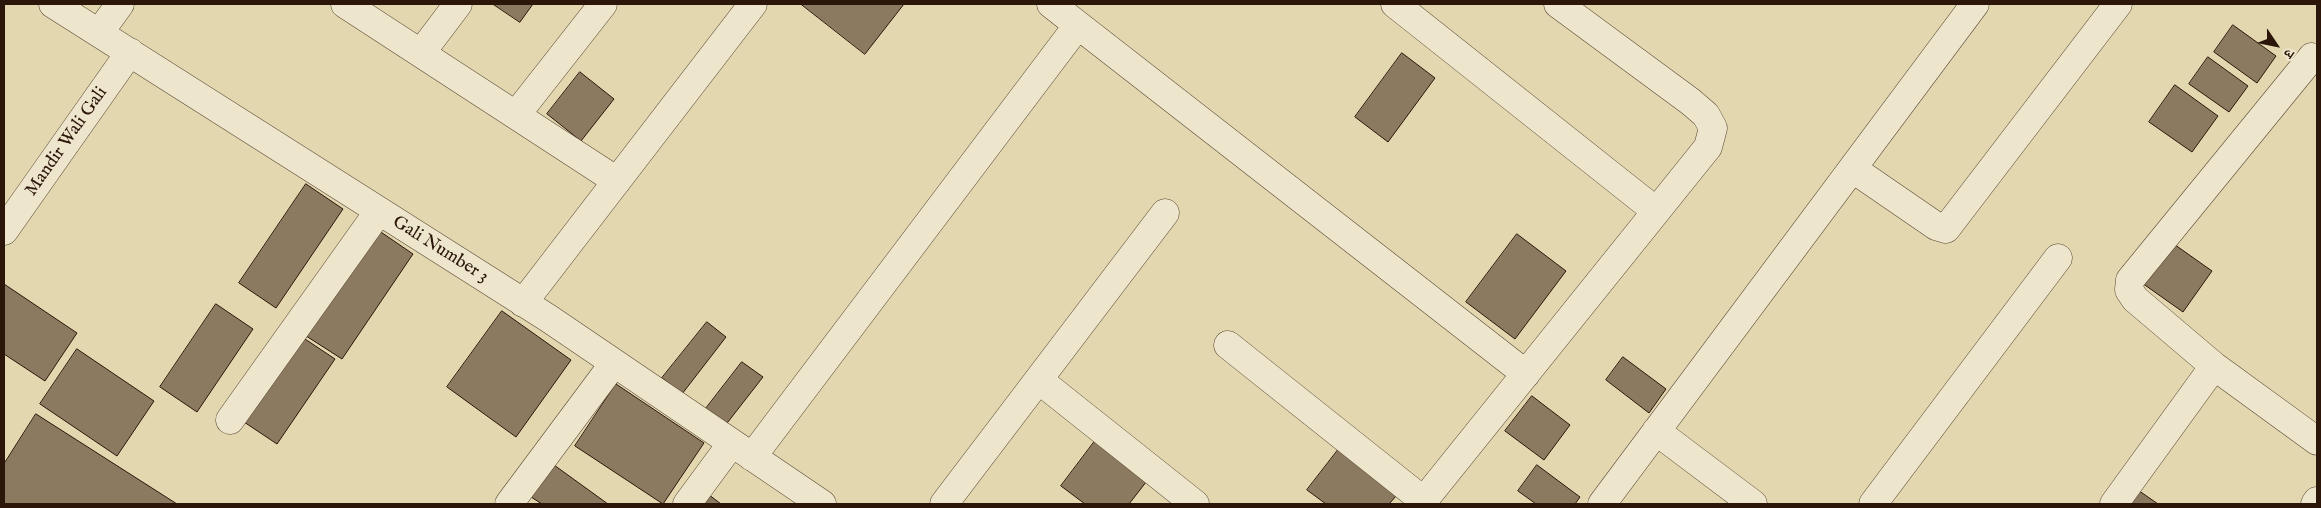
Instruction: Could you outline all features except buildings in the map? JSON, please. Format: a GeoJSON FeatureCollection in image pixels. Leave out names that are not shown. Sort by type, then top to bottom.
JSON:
{"type":"FeatureCollection","features":[{"type":"Feature","properties":{"kind":"street","name":"Gali Number 3"},"geometry":{"type":"LineString","coordinates":[[53,4],[523,302],[822,504]]}},
{"type":"Feature","properties":{"kind":"street"},"geometry":{"type":"LineString","coordinates":[[99,33],[120,4]]}},
{"type":"Feature","properties":{"kind":"street"},"geometry":{"type":"LineString","coordinates":[[345,4],[617,181]]}},
{"type":"Feature","properties":{"kind":"street"},"geometry":{"type":"LineString","coordinates":[[421,54],[458,4]]}},
{"type":"Feature","properties":{"kind":"street"},"geometry":{"type":"LineString","coordinates":[[516,115],[603,4]]}},
{"type":"Feature","properties":{"kind":"street"},"geometry":{"type":"LineString","coordinates":[[523,302],[753,4]]}},
{"type":"Feature","properties":{"kind":"street"},"geometry":{"type":"LineString","coordinates":[[1051,4],[1526,374]]}},
{"type":"Feature","properties":{"kind":"street"},"geometry":{"type":"LineString","coordinates":[[1396,4],[1656,211]]}},
{"type":"Feature","properties":{"kind":"street"},"geometry":{"type":"LineString","coordinates":[[1228,345],[1423,502],[1708,147],[1712,128],[1706,115],[1558,4]]}},
{"type":"Feature","properties":{"kind":"street"},"geometry":{"type":"LineString","coordinates":[[1602,504],[1974,4]]}},
{"type":"Feature","properties":{"kind":"street"},"geometry":{"type":"LineString","coordinates":[[1853,168],[1936,226],[1946,229],[2118,4]]}},
{"type":"Feature","properties":{"kind":"street"},"geometry":{"type":"LineString","coordinates":[[687,504],[742,450],[1078,25]]}},
{"type":"Feature","properties":{"kind":"street","name":"Mandir Wali Gali"},"geometry":{"type":"LineString","coordinates":[[4,232],[130,52]]}},
{"type":"Feature","properties":{"kind":"street"},"geometry":{"type":"LineString","coordinates":[[2312,57],[2130,280],[2129,290],[2136,300],[2214,366],[2317,441]]}},
{"type":"Feature","properties":{"kind":"street"},"geometry":{"type":"LineString","coordinates":[[230,420],[379,211]]}},
{"type":"Feature","properties":{"kind":"street"},"geometry":{"type":"LineString","coordinates":[[944,504],[1165,213]]}},
{"type":"Feature","properties":{"kind":"street"},"geometry":{"type":"LineString","coordinates":[[1873,504],[2058,258]]}},
{"type":"Feature","properties":{"kind":"street"},"geometry":{"type":"LineString","coordinates":[[509,504],[614,363]]}},
{"type":"Feature","properties":{"kind":"street"},"geometry":{"type":"LineString","coordinates":[[2114,504],[2214,366]]}},
{"type":"Feature","properties":{"kind":"street"},"geometry":{"type":"LineString","coordinates":[[1038,380],[1195,504]]}},
{"type":"Feature","properties":{"kind":"street"},"geometry":{"type":"LineString","coordinates":[[1656,431],[1753,504]]}}]}
